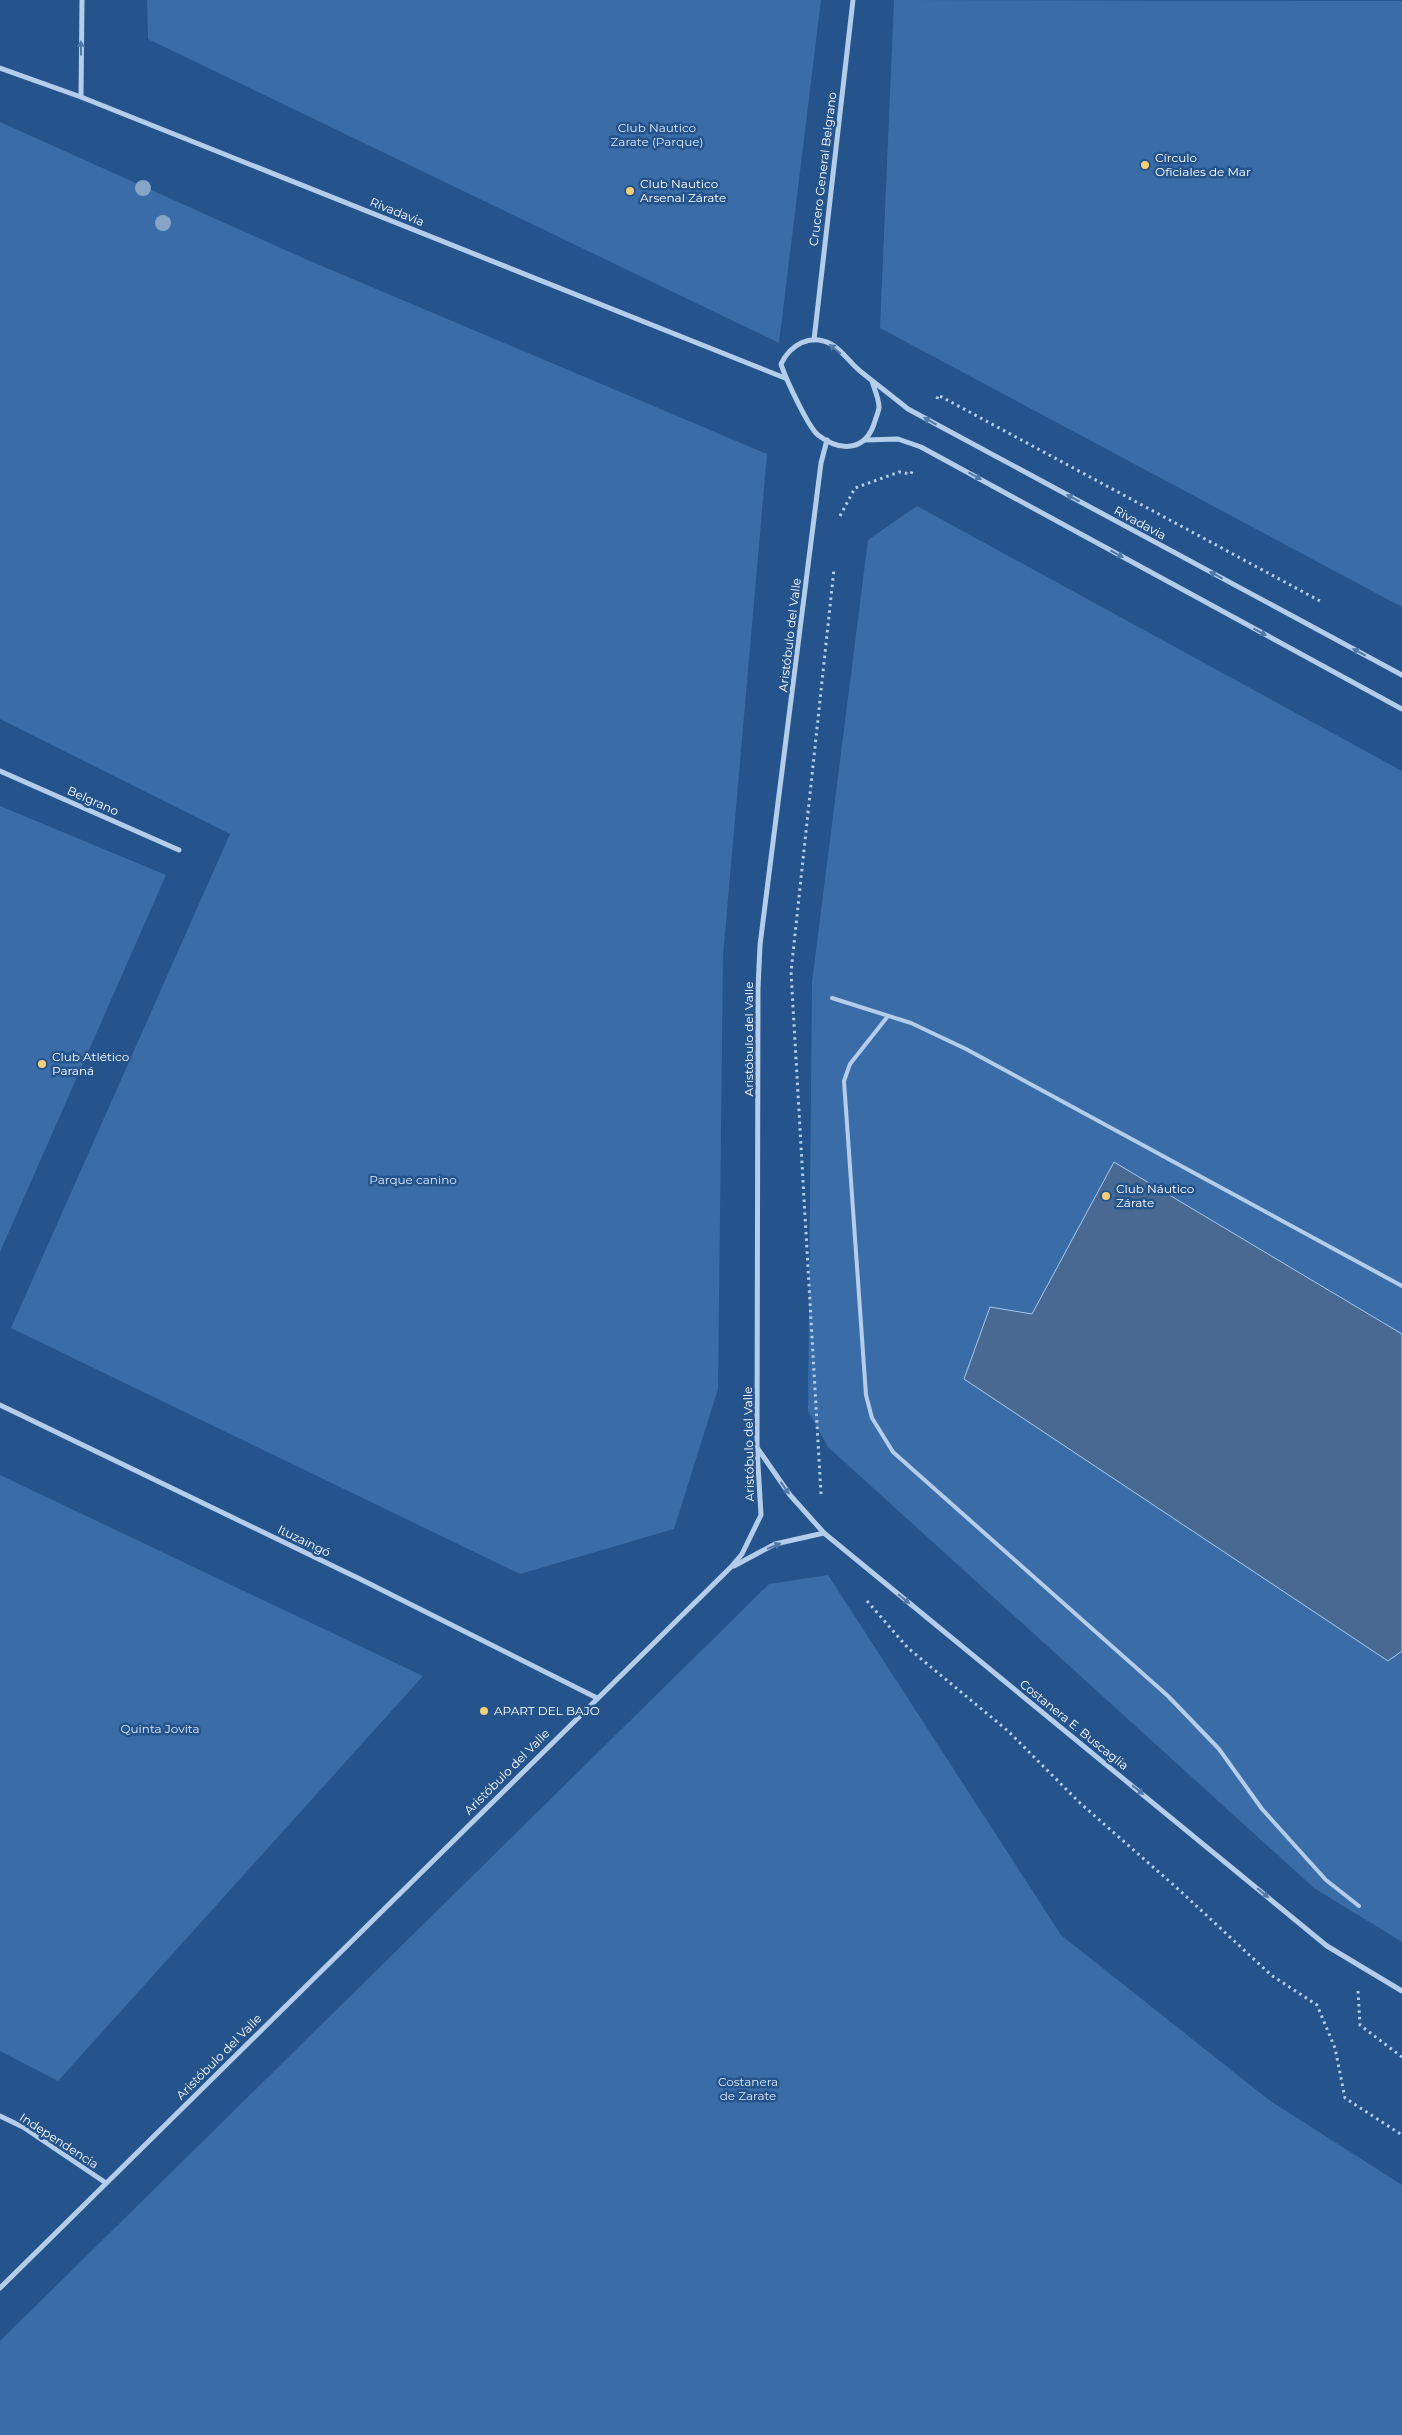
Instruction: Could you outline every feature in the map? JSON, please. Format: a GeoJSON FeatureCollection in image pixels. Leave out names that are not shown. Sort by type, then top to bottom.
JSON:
{"type":"FeatureCollection","features":[{"type":"Feature","properties":{"kind":"street"},"geometry":{"type":"LineString","coordinates":[[81,96],[82,0]]}},
{"type":"Feature","properties":{"kind":"street","name":"Crucero General Belgrano"},"geometry":{"type":"LineString","coordinates":[[814,340],[853,0]]}},
{"type":"Feature","properties":{"kind":"street","name":"Rivadavia"},"geometry":{"type":"LineString","coordinates":[[0,68],[81,96],[785,378]]}},
{"type":"Feature","properties":{"kind":"street"},"geometry":{"type":"LineString","coordinates":[[814,340],[799,342],[786,354],[781,364],[785,378],[816,434],[835,445],[851,448],[865,440],[898,439],[920,447],[1402,709]]}},
{"type":"Feature","properties":{"kind":"street","name":"Rivadavia"},"geometry":{"type":"LineString","coordinates":[[814,340],[832,345],[908,409],[1402,676]]}},
{"type":"Feature","properties":{"kind":"street"},"geometry":{"type":"LineString","coordinates":[[865,440],[873,427],[879,407],[872,380]]}},
{"type":"Feature","properties":{"kind":"street","name":"Aristóbulo del Valle"},"geometry":{"type":"LineString","coordinates":[[0,2288],[731,1568],[742,1554],[761,1516],[757,1448],[758,989],[760,944],[821,463],[827,440]]}},
{"type":"Feature","properties":{"kind":"street","name":"Belgrano"},"geometry":{"type":"LineString","coordinates":[[0,771],[179,850]]}},
{"type":"Feature","properties":{"kind":"street","name":"Ituzaingó"},"geometry":{"type":"LineString","coordinates":[[0,1405],[362,1580],[597,1698]]}},
{"type":"Feature","properties":{"kind":"street","name":"Costanera E. Buscaglia"},"geometry":{"type":"LineString","coordinates":[[757,1448],[790,1495],[824,1532],[1327,1946],[1402,1991]]}},
{"type":"Feature","properties":{"kind":"street"},"geometry":{"type":"LineString","coordinates":[[731,1568],[775,1544],[824,1532]]}},
{"type":"Feature","properties":{"kind":"street","name":"Independencia"},"geometry":{"type":"LineString","coordinates":[[0,2116],[24,2127],[106,2183]]}},
{"type":"Feature","properties":{"kind":"lane"},"geometry":{"type":"LineString","coordinates":[[832,998],[912,1024],[966,1049],[1402,1286]]}},
{"type":"Feature","properties":{"kind":"lane"},"geometry":{"type":"LineString","coordinates":[[888,1016],[850,1064],[844,1081],[866,1395],[872,1418],[893,1452],[1168,1696],[1219,1749],[1262,1809],[1326,1880],[1359,1906]]}},
{"type":"Feature","properties":{"kind":"path"},"geometry":{"type":"LineString","coordinates":[[840,522],[841,512],[855,488],[899,472],[911,474]]}},
{"type":"Feature","properties":{"kind":"path"},"geometry":{"type":"LineString","coordinates":[[824,1532],[791,972],[835,562]]}},
{"type":"Feature","properties":{"kind":"path"},"geometry":{"type":"LineString","coordinates":[[864,1596],[908,1648],[1008,1731],[1080,1803],[1272,1975],[1316,2005],[1335,2048],[1345,2098],[1402,2134]]}},
{"type":"Feature","properties":{"kind":"path"},"geometry":{"type":"LineString","coordinates":[[1356,1963],[1360,2025],[1402,2057]]}},
{"type":"Feature","properties":{"kind":"green space","name":"Club Nautico Arsenal Zárate"},"geometry":{"type":"Polygon","coordinates":[[[147,0],[821,0],[779,343],[148,39],[147,0]]]}},
{"type":"Feature","properties":{"kind":"green space","name":"Círculo Oficiales de Mar"},"geometry":{"type":"Polygon","coordinates":[[[894,0],[1402,1],[1402,607],[880,328],[894,0]]]}},
{"type":"Feature","properties":{"kind":"green space","name":"Parque canino"},"geometry":{"type":"Polygon","coordinates":[[[0,122],[303,258],[767,454],[723,956],[718,1389],[674,1529],[520,1574],[11,1328],[230,834],[0,719],[0,122]]]}},
{"type":"Feature","properties":{"kind":"green space","name":"Club Náutico Zárate"},"geometry":{"type":"Polygon","coordinates":[[[917,506],[1402,771],[1402,1942],[1314,1888],[828,1447],[808,1411],[812,982],[868,540],[917,506]]]}},
{"type":"Feature","properties":{"kind":"green space","name":"Club Atlético Paraná"},"geometry":{"type":"Polygon","coordinates":[[[0,806],[166,875],[0,1252],[0,806]]]}},
{"type":"Feature","properties":{"kind":"green space","name":"Quinta Jovita"},"geometry":{"type":"Polygon","coordinates":[[[0,1475],[423,1676],[58,2081],[0,2051],[0,1475]]]}},
{"type":"Feature","properties":{"kind":"green space","name":"Costanera de Zarate"},"geometry":{"type":"Polygon","coordinates":[[[828,1575],[1061,1935],[1269,2100],[1402,2185],[1402,2435],[0,2435],[0,2341],[769,1584],[828,1575]]]}},
{"type":"Feature","properties":{"kind":"shaded area"},"geometry":{"type":"Polygon","coordinates":[[[1114,1162],[1402,1334],[1402,1651],[1388,1661],[964,1379],[990,1307],[1032,1314],[1114,1162]]]}},
{"type":"Feature","properties":{"kind":"place","name":"Círculo Oficiales de Mar"},"geometry":{"type":"Point","coordinates":[1145,165]}},
{"type":"Feature","properties":{"kind":"place","name":"Club Nautico Arsenal Zárate"},"geometry":{"type":"Point","coordinates":[630,191]}},
{"type":"Feature","properties":{"kind":"place","name":"Club Atlético Paraná"},"geometry":{"type":"Point","coordinates":[42,1064]}},
{"type":"Feature","properties":{"kind":"place","name":"Club Náutico Zárate"},"geometry":{"type":"Point","coordinates":[1106,1196]}},
{"type":"Feature","properties":{"kind":"place","name":"APART DEL BAJO"},"geometry":{"type":"Point","coordinates":[484,1711]}},
{"type":"Feature","properties":{"kind":"park label","name":"Club Nautico Zarate (Parque)"},"geometry":{"type":"Point","coordinates":[657,135]}}]}
